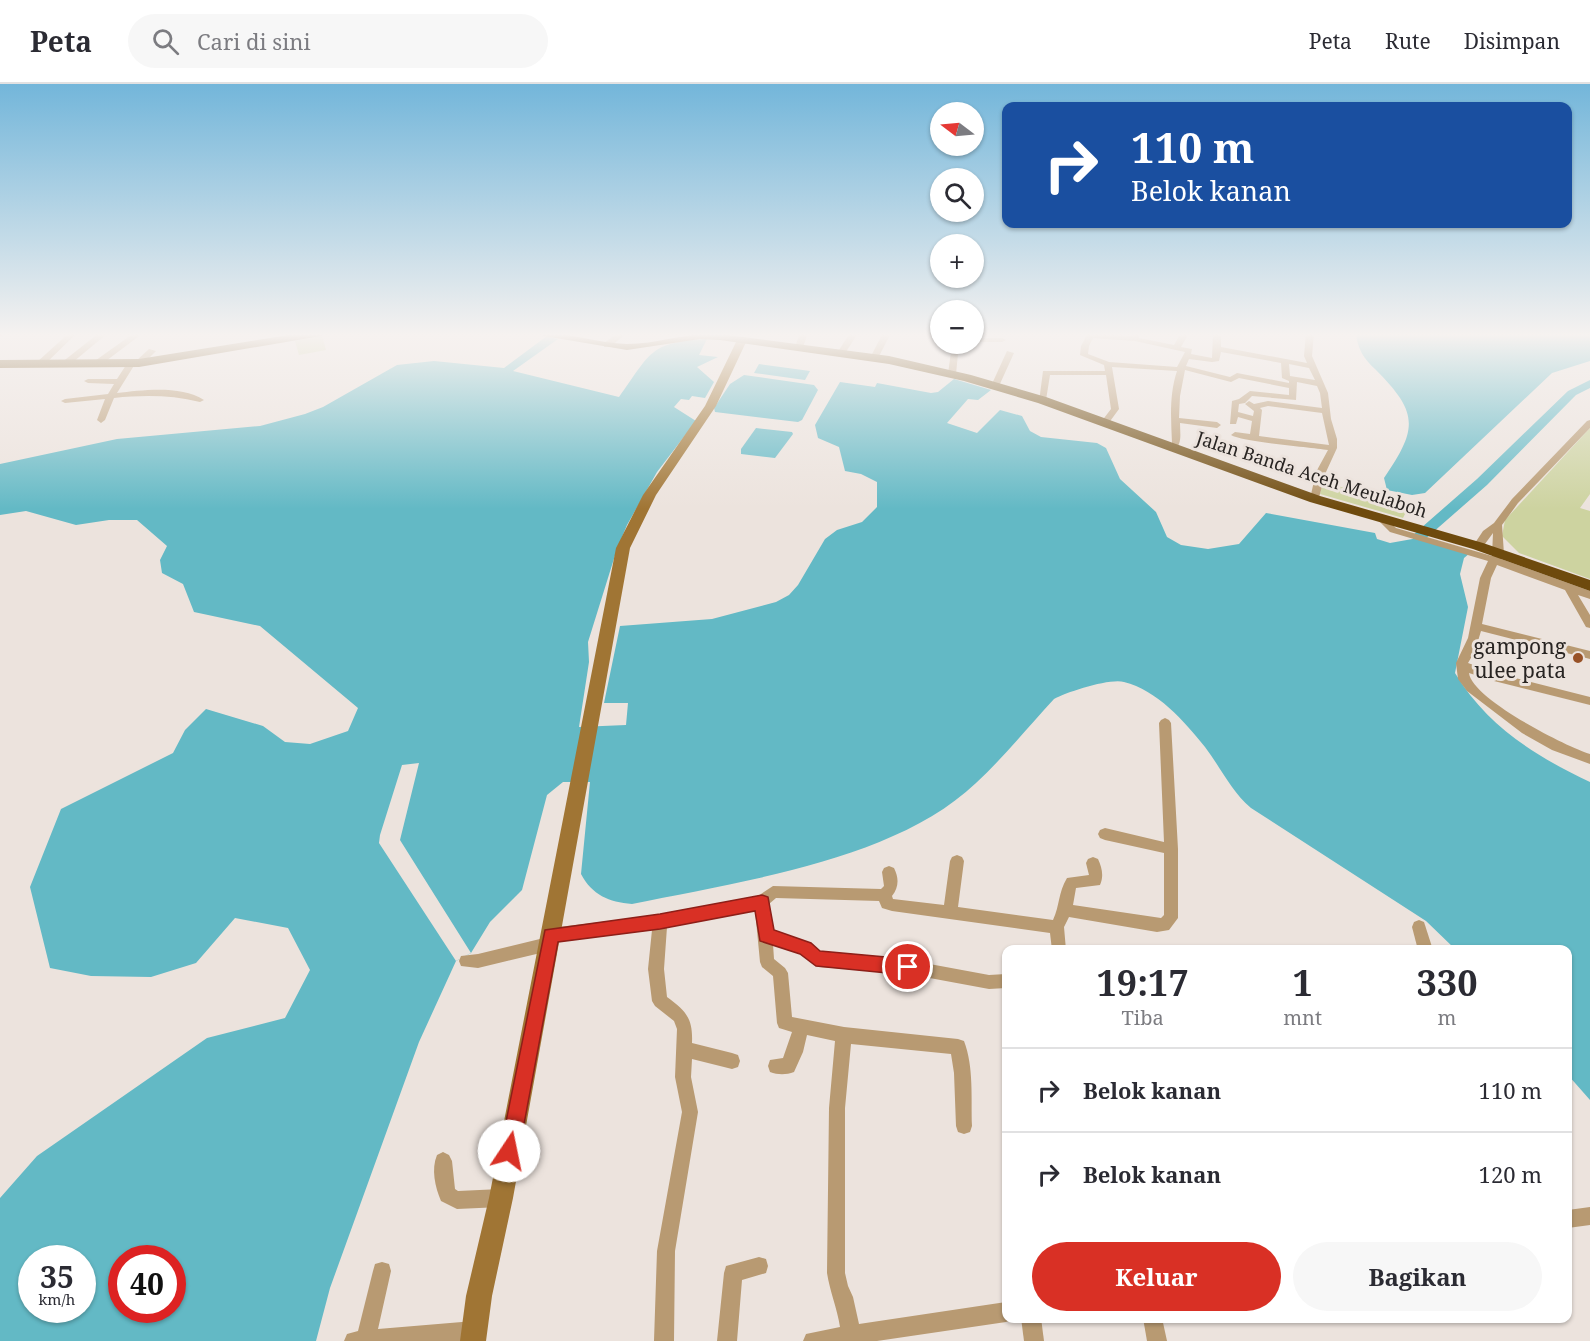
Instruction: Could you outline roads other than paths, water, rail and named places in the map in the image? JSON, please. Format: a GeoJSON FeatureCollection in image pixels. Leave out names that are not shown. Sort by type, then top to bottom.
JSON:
{"type":"FeatureCollection","features":[{"type":"Feature","properties":{"kind":"highway","name":"Jalan Banda Aceh Meulaboh"},"geometry":{"type":"LineString","coordinates":[[1014,392],[1105,422],[1315,499],[1590,586]]}},
{"type":"Feature","properties":{"kind":"street"},"geometry":{"type":"LineString","coordinates":[[101,420],[114,392]]}},
{"type":"Feature","properties":{"kind":"street"},"geometry":{"type":"LineString","coordinates":[[354,1341],[474,1336],[623,548],[630,528],[657,480],[705,414],[717,392]]}},
{"type":"Feature","properties":{"kind":"street"},"geometry":{"type":"LineString","coordinates":[[1042,400],[1044,392]]}},
{"type":"Feature","properties":{"kind":"street"},"geometry":{"type":"LineString","coordinates":[[1105,422],[1115,409],[1112,392]]}},
{"type":"Feature","properties":{"kind":"street"},"geometry":{"type":"LineString","coordinates":[[1172,448],[1176,442],[1174,420],[1177,392]]}},
{"type":"Feature","properties":{"kind":"street"},"geometry":{"type":"LineString","coordinates":[[1257,418],[1233,418],[1235,403],[1254,392],[1293,398],[1293,392]]}},
{"type":"Feature","properties":{"kind":"street"},"geometry":{"type":"LineString","coordinates":[[1315,499],[1321,472],[1333,448],[1322,392]]}},
{"type":"Feature","properties":{"kind":"street"},"geometry":{"type":"LineString","coordinates":[[65,401],[162,394],[200,400]]}},
{"type":"Feature","properties":{"kind":"street"},"geometry":{"type":"LineString","coordinates":[[1242,401],[1256,406],[1268,403],[1326,411]]}},
{"type":"Feature","properties":{"kind":"street"},"geometry":{"type":"LineString","coordinates":[[1254,438],[1258,410],[1256,406]]}},
{"type":"Feature","properties":{"kind":"street"},"geometry":{"type":"LineString","coordinates":[[1174,420],[1210,427]]}},
{"type":"Feature","properties":{"kind":"street"},"geometry":{"type":"LineString","coordinates":[[1475,548],[1486,533],[1497,525],[1515,501],[1590,423]]}},
{"type":"Feature","properties":{"kind":"street"},"geometry":{"type":"LineString","coordinates":[[1235,435],[1333,448]]}},
{"type":"Feature","properties":{"kind":"street"},"geometry":{"type":"LineString","coordinates":[[1497,525],[1495,557],[1475,626],[1471,652],[1462,666],[1464,679],[1471,688],[1508,717],[1551,745],[1590,759]]}},
{"type":"Feature","properties":{"kind":"street"},"geometry":{"type":"LineString","coordinates":[[1495,557],[1590,595]]}},
{"type":"Feature","properties":{"kind":"street"},"geometry":{"type":"LineString","coordinates":[[1569,588],[1590,624]]}},
{"type":"Feature","properties":{"kind":"street"},"geometry":{"type":"LineString","coordinates":[[1475,626],[1590,655]]}},
{"type":"Feature","properties":{"kind":"street"},"geometry":{"type":"LineString","coordinates":[[1462,666],[1494,677],[1590,701]]}},
{"type":"Feature","properties":{"kind":"street"},"geometry":{"type":"LineString","coordinates":[[1065,910],[1157,925],[1168,922],[1171,918],[1171,849],[1165,723]]}},
{"type":"Feature","properties":{"kind":"street"},"geometry":{"type":"LineString","coordinates":[[1105,834],[1171,849]]}},
{"type":"Feature","properties":{"kind":"street"},"geometry":{"type":"LineString","coordinates":[[950,912],[957,861]]}},
{"type":"Feature","properties":{"kind":"street"},"geometry":{"type":"LineString","coordinates":[[1059,945],[1057,927],[1065,910],[1067,891],[1072,882],[1095,881],[1093,863]]}},
{"type":"Feature","properties":{"kind":"street"},"geometry":{"type":"LineString","coordinates":[[885,895],[891,887],[889,872]]}},
{"type":"Feature","properties":{"kind":"street"},"geometry":{"type":"LineString","coordinates":[[466,961],[478,961],[550,939],[660,922],[762,902],[768,895],[779,892],[885,895]]}},
{"type":"Feature","properties":{"kind":"street"},"geometry":{"type":"LineString","coordinates":[[885,895],[887,903],[892,905],[1057,927]]}},
{"type":"Feature","properties":{"kind":"street"},"geometry":{"type":"LineString","coordinates":[[762,902],[767,962],[780,973],[783,1019],[787,1025],[844,1035],[958,1047],[962,1073],[964,1126]]}},
{"type":"Feature","properties":{"kind":"street"},"geometry":{"type":"LineString","coordinates":[[660,922],[656,969],[660,1001],[680,1016],[685,1029],[683,1077],[690,1112],[666,1251],[664,1341]]}},
{"type":"Feature","properties":{"kind":"street"},"geometry":{"type":"LineString","coordinates":[[1419,927],[1424,945]]}},
{"type":"Feature","properties":{"kind":"street"},"geometry":{"type":"LineString","coordinates":[[766,935],[805,948],[820,960],[908,967],[989,982],[1002,981]]}},
{"type":"Feature","properties":{"kind":"street"},"geometry":{"type":"LineString","coordinates":[[776,1066],[788,1066],[795,1052],[801,1028]]}},
{"type":"Feature","properties":{"kind":"street"},"geometry":{"type":"LineString","coordinates":[[844,1035],[837,1108],[836,1273],[839,1289],[844,1297],[850,1334]]}},
{"type":"Feature","properties":{"kind":"street"},"geometry":{"type":"LineString","coordinates":[[683,1049],[732,1061]]}},
{"type":"Feature","properties":{"kind":"street"},"geometry":{"type":"LineString","coordinates":[[444,1161],[443,1176],[447,1195],[457,1200],[501,1197]]}},
{"type":"Feature","properties":{"kind":"street"},"geometry":{"type":"LineString","coordinates":[[1572,1218],[1590,1216]]}},
{"type":"Feature","properties":{"kind":"street"},"geometry":{"type":"LineString","coordinates":[[727,1341],[733,1273],[759,1266]]}},
{"type":"Feature","properties":{"kind":"street"},"geometry":{"type":"LineString","coordinates":[[366,1340],[382,1271]]}},
{"type":"Feature","properties":{"kind":"street"},"geometry":{"type":"LineString","coordinates":[[815,1341],[1002,1313]]}},
{"type":"Feature","properties":{"kind":"street"},"geometry":{"type":"LineString","coordinates":[[1032,1323],[1034,1341]]}},
{"type":"Feature","properties":{"kind":"street"},"geometry":{"type":"LineString","coordinates":[[1153,1323],[1157,1341]]}},
{"type":"Feature","properties":{"kind":"water"},"geometry":{"type":"Polygon","coordinates":[[[350,392],[597,392],[619,397],[623,392],[709,392],[705,398],[692,396],[689,400],[681,399],[674,407],[696,421],[657,472],[627,525],[617,549],[588,642],[589,662],[579,727],[626,725],[628,703],[604,703],[620,626],[712,619],[776,602],[789,595],[798,585],[825,539],[837,530],[862,522],[877,507],[877,482],[861,474],[845,471],[839,447],[818,438],[815,425],[834,392],[989,392],[978,400],[968,399],[947,423],[977,433],[1000,410],[1022,416],[1030,431],[1041,437],[1097,443],[1106,448],[1120,479],[1156,512],[1167,537],[1181,545],[1208,549],[1239,544],[1266,513],[1375,533],[1377,539],[1390,543],[1418,538],[1470,553],[1464,558],[1460,574],[1468,607],[1455,673],[1482,709],[1514,738],[1550,761],[1590,782],[1590,1100],[1572,1080],[1572,945],[1451,945],[1426,921],[1251,808],[1232,787],[1197,737],[1159,699],[1136,686],[1118,681],[1109,682],[1078,689],[1054,699],[976,783],[942,810],[903,832],[814,864],[632,904],[602,896],[590,887],[581,874],[590,782],[563,782],[547,795],[522,890],[490,922],[471,953],[456,961],[419,1042],[330,1288],[316,1341],[0,1341],[0,1198],[37,1156],[207,1038],[285,1018],[310,970],[288,928],[235,918],[196,963],[151,977],[91,976],[50,968],[30,887],[61,809],[173,753],[185,730],[206,709],[263,726],[285,742],[310,744],[348,731],[358,708],[260,626],[194,612],[183,584],[162,573],[160,560],[167,546],[137,520],[109,520],[76,525],[26,511],[0,515],[0,464],[117,439],[260,426],[305,414],[350,392]]]}},
{"type":"Feature","properties":{"kind":"water"},"geometry":{"type":"Polygon","coordinates":[[[725,392],[817,392],[802,420],[798,422],[715,412],[714,408],[725,392]]]}},
{"type":"Feature","properties":{"kind":"water"},"geometry":{"type":"Polygon","coordinates":[[[1395,392],[1532,392],[1425,493],[1412,495],[1387,490],[1384,478],[1408,433],[1409,421],[1395,392]]]}},
{"type":"Feature","properties":{"kind":"water"},"geometry":{"type":"Polygon","coordinates":[[[756,428],[792,432],[793,434],[775,458],[741,454],[741,449],[756,428]]]}},
{"type":"Feature","properties":{"kind":"waterway"},"geometry":{"type":"LineString","coordinates":[[1418,538],[1482,482],[1574,392]]}},
{"type":"Feature","properties":{"kind":"place","name":"gampong ulee pata"},"geometry":{"type":"Point","coordinates":[1578,658]}}]}
